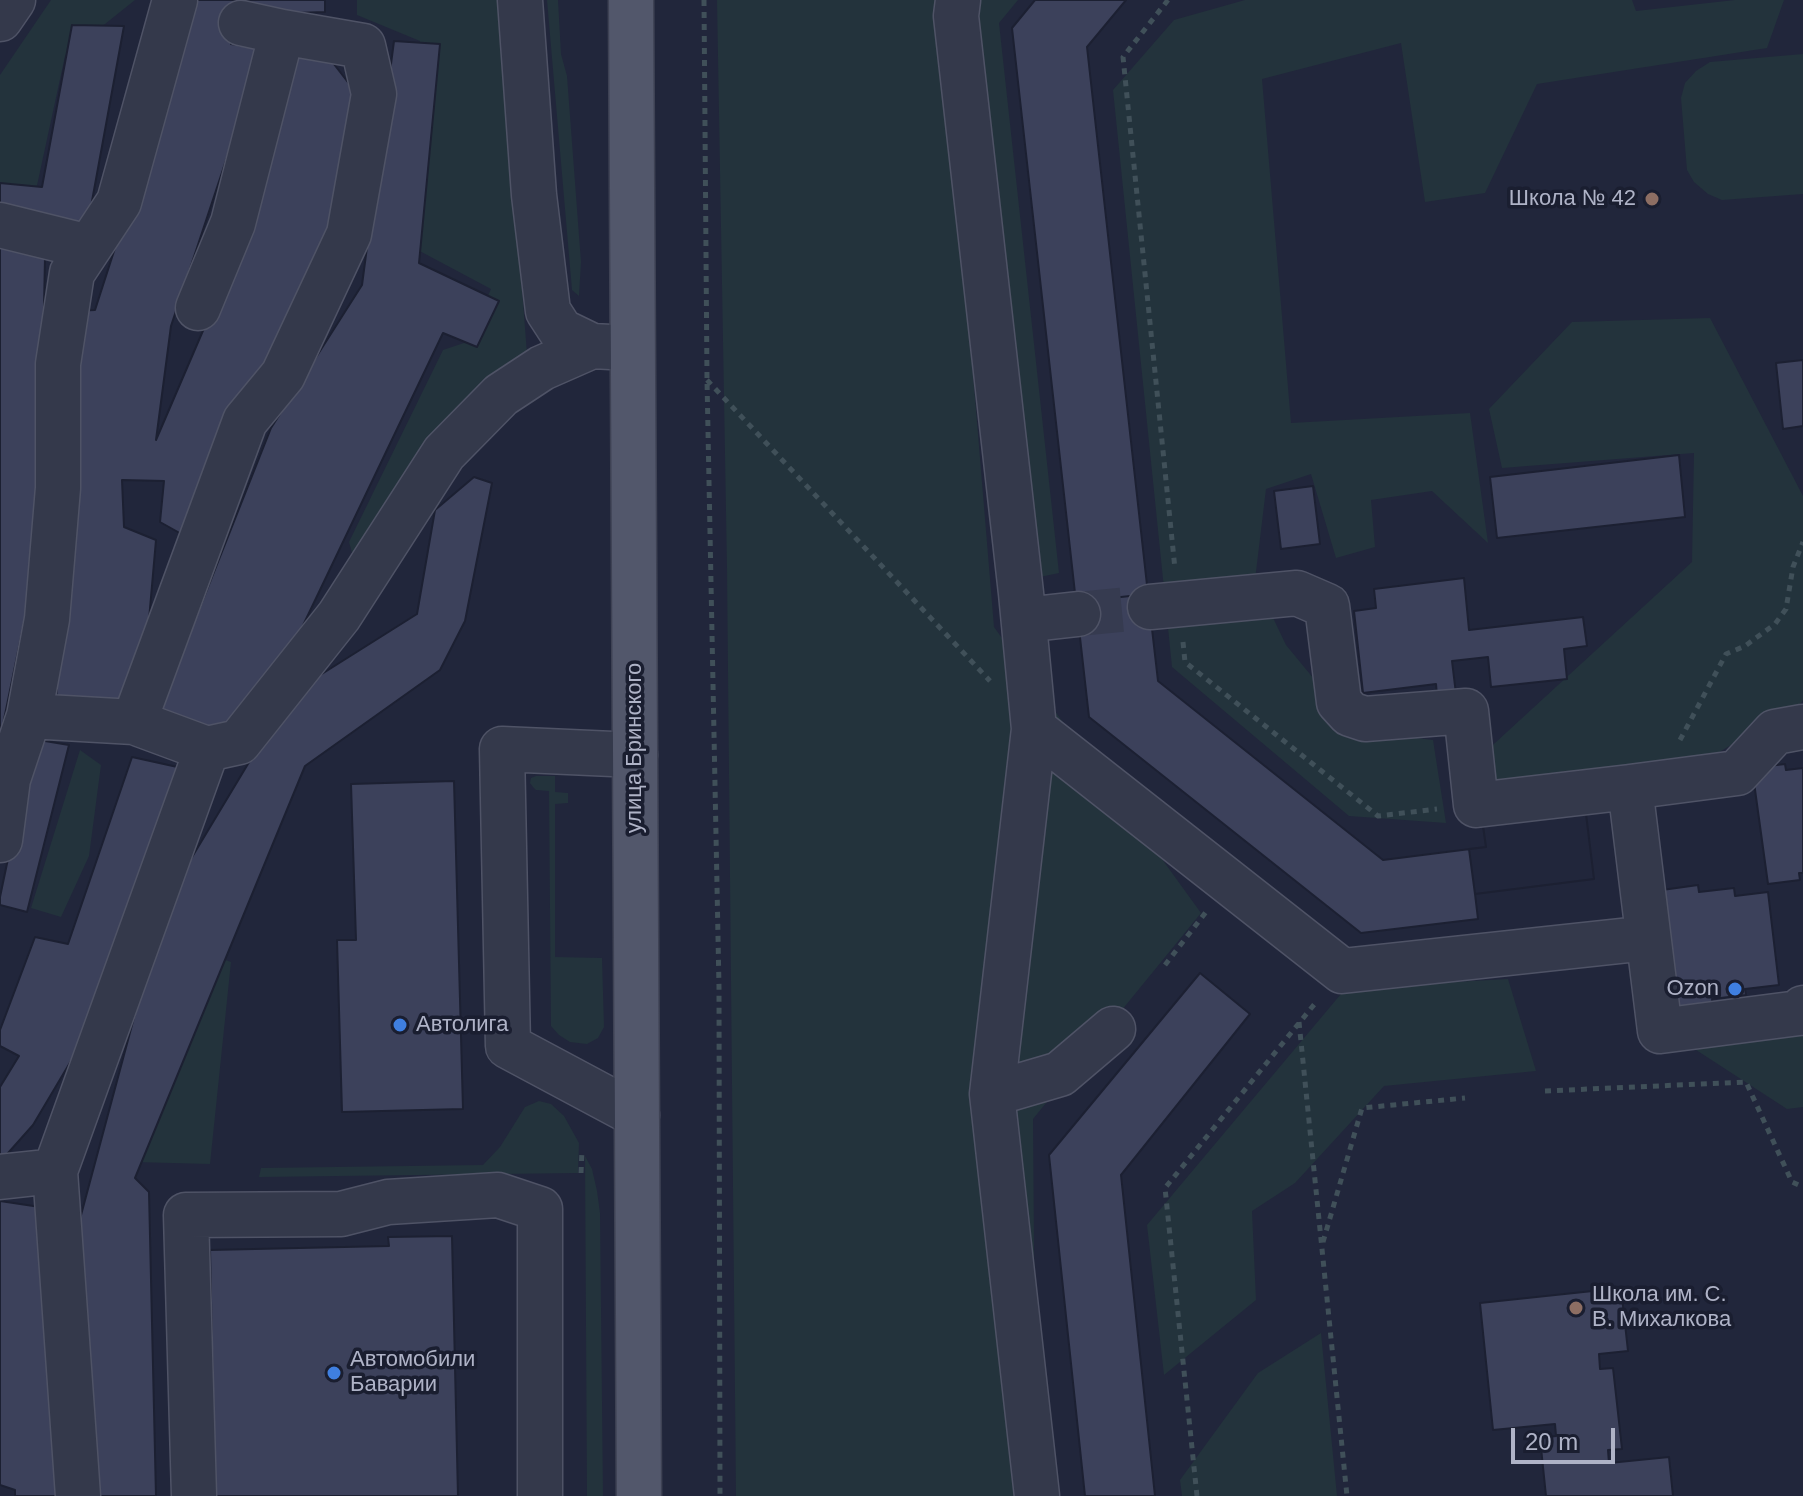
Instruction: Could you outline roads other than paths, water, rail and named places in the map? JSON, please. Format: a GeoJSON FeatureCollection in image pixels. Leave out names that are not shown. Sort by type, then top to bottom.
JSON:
{"type":"FeatureCollection","features":[{"type":"Feature","properties":{"kind":"main road","name":"улица Бринского"},"geometry":{"type":"LineString","coordinates":[[631,0],[612,347],[635,755],[639,1496]]}},
{"type":"Feature","properties":{"kind":"street"},"geometry":{"type":"LineString","coordinates":[[0,19],[13,0]]}},
{"type":"Feature","properties":{"kind":"street"},"geometry":{"type":"LineString","coordinates":[[0,840],[4,778],[29,716],[47,619],[58,488],[58,364],[72,273],[119,202],[175,0]]}},
{"type":"Feature","properties":{"kind":"street"},"geometry":{"type":"LineString","coordinates":[[520,0],[534,195],[548,311],[561,331],[612,347]]}},
{"type":"Feature","properties":{"kind":"street"},"geometry":{"type":"LineString","coordinates":[[958,0],[957,31],[1034,729],[992,1094],[1037,1496]]}},
{"type":"Feature","properties":{"kind":"street"},"geometry":{"type":"LineString","coordinates":[[134,722],[245,421],[283,375],[349,234],[374,94],[363,46],[262,28],[233,223],[198,308]]}},
{"type":"Feature","properties":{"kind":"street"},"geometry":{"type":"LineString","coordinates":[[0,225],[89,247]]}},
{"type":"Feature","properties":{"kind":"street"},"geometry":{"type":"LineString","coordinates":[[29,716],[134,722],[207,749],[239,742],[339,616],[444,453],[501,395],[542,368],[612,347]]}},
{"type":"Feature","properties":{"kind":"street"},"geometry":{"type":"LineString","coordinates":[[1164,605],[1297,593],[1327,606],[1339,702],[1350,714],[1365,719],[1466,711],[1476,805],[1737,773],[1775,732],[1803,727]]}},
{"type":"Feature","properties":{"kind":"street"},"geometry":{"type":"LineString","coordinates":[[1024,620],[1078,614]]}},
{"type":"Feature","properties":{"kind":"street"},"geometry":{"type":"LineString","coordinates":[[1034,729],[1342,971],[1648,938]]}},
{"type":"Feature","properties":{"kind":"street"},"geometry":{"type":"LineString","coordinates":[[78,1496],[55,1171],[207,749]]}},
{"type":"Feature","properties":{"kind":"street"},"geometry":{"type":"LineString","coordinates":[[635,755],[502,749],[508,1046],[637,1115]]}},
{"type":"Feature","properties":{"kind":"street"},"geometry":{"type":"LineString","coordinates":[[1630,787],[1660,1031],[1799,1013],[1803,1008]]}},
{"type":"Feature","properties":{"kind":"street"},"geometry":{"type":"LineString","coordinates":[[992,1094],[1060,1074],[1113,1029]]}},
{"type":"Feature","properties":{"kind":"street"},"geometry":{"type":"LineString","coordinates":[[0,1177],[55,1171]]}},
{"type":"Feature","properties":{"kind":"street"},"geometry":{"type":"LineString","coordinates":[[194,1496],[186,1215],[341,1214],[388,1202],[498,1195],[540,1209],[540,1496]]}},
{"type":"Feature","properties":{"kind":"tunnel"},"geometry":{"type":"LineString","coordinates":[[1078,614],[1150,607]]}},
{"type":"Feature","properties":{"kind":"place","name":"Школа № 42"},"geometry":{"type":"Point","coordinates":[1652,199]}},
{"type":"Feature","properties":{"kind":"place","name":"Ozon"},"geometry":{"type":"Point","coordinates":[1735,989]}},
{"type":"Feature","properties":{"kind":"place","name":"Автолига"},"geometry":{"type":"Point","coordinates":[400,1025]}},
{"type":"Feature","properties":{"kind":"place","name":"Школа им. С. В. Михалкова"},"geometry":{"type":"Point","coordinates":[1576,1308]}},
{"type":"Feature","properties":{"kind":"place","name":"Автомобили Баварии"},"geometry":{"type":"Point","coordinates":[334,1373]}}]}
